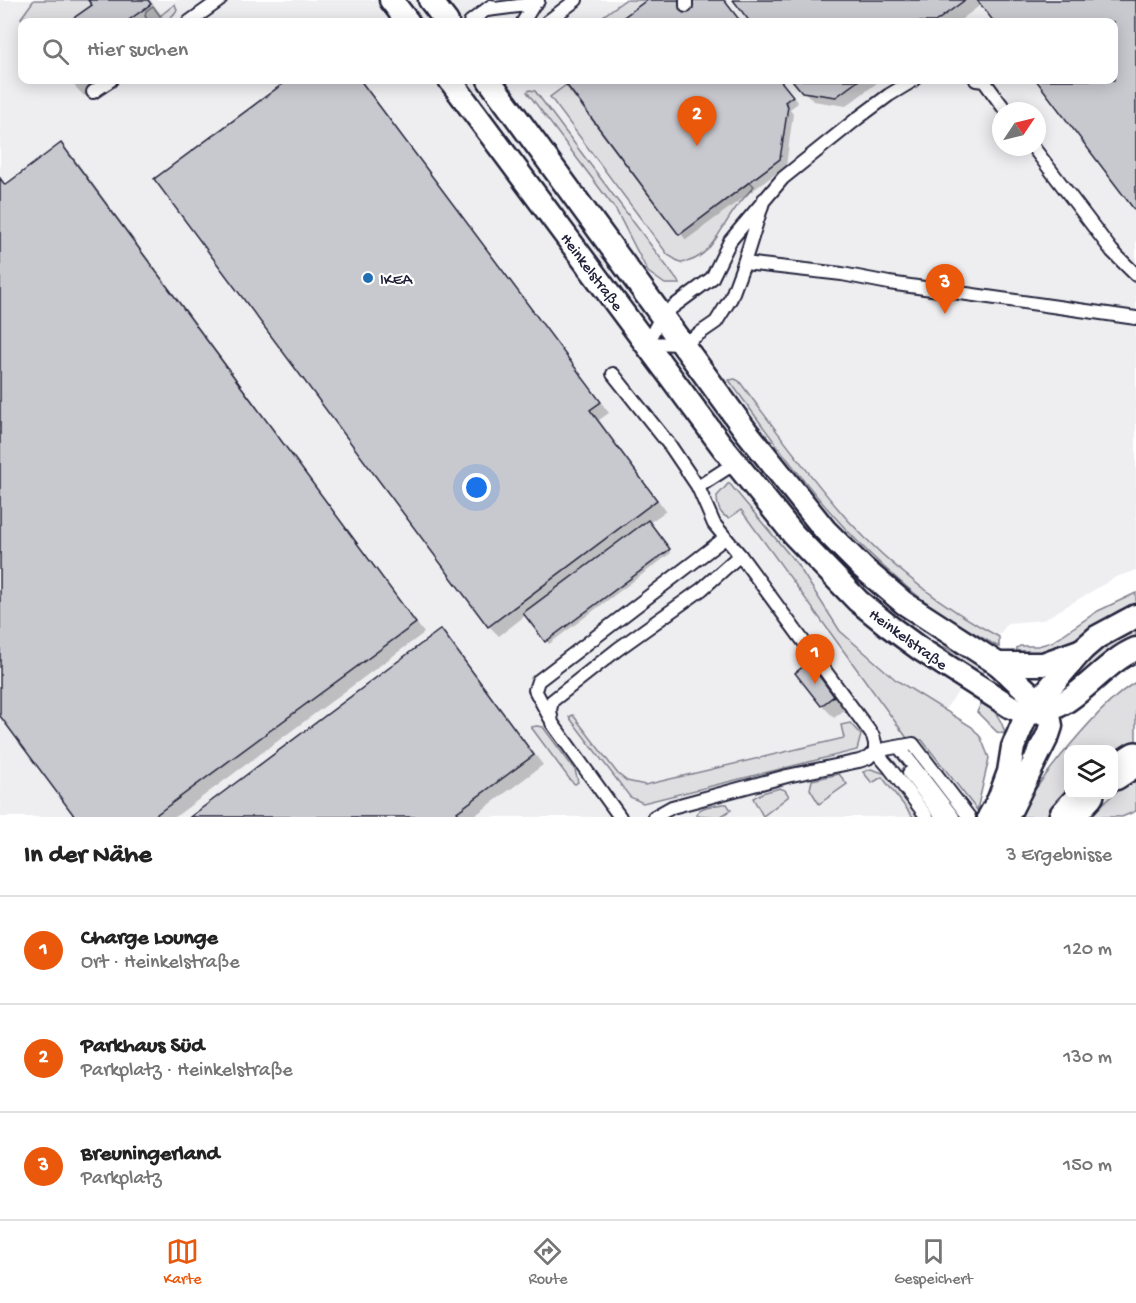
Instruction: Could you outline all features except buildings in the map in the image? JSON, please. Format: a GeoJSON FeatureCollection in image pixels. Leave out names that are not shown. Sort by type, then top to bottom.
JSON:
{"type":"FeatureCollection","features":[{"type":"Feature","properties":{"kind":"highway"},"geometry":{"type":"LineString","coordinates":[[1118,770],[1136,759]]}},
{"type":"Feature","properties":{"kind":"highway"},"geometry":{"type":"LineString","coordinates":[[1066,817],[1083,799]]}},
{"type":"Feature","properties":{"kind":"street"},"geometry":{"type":"LineString","coordinates":[[391,0],[405,18]]}},
{"type":"Feature","properties":{"kind":"street"},"geometry":{"type":"LineString","coordinates":[[430,0],[444,18]]}},
{"type":"Feature","properties":{"kind":"street","name":"Heinkelstraße"},"geometry":{"type":"LineString","coordinates":[[453,84],[735,463],[794,535],[858,601],[921,649],[1011,707],[1037,708]]}},
{"type":"Feature","properties":{"kind":"street","name":"Heinkelstraße"},"geometry":{"type":"LineString","coordinates":[[492,84],[758,446],[825,530],[863,568],[904,603],[998,664],[1037,708]]}},
{"type":"Feature","properties":{"kind":"street"},"geometry":{"type":"LineString","coordinates":[[735,463],[758,446]]}},
{"type":"Feature","properties":{"kind":"street"},"geometry":{"type":"LineString","coordinates":[[990,817],[1009,772],[1013,747],[1037,708],[1082,650],[1097,637],[1136,616]]}},
{"type":"Feature","properties":{"kind":"street"},"geometry":{"type":"LineString","coordinates":[[1037,708],[1068,700],[1101,671],[1136,649]]}},
{"type":"Feature","properties":{"kind":"street"},"geometry":{"type":"LineString","coordinates":[[998,664],[1043,664],[1082,650]]}},
{"type":"Feature","properties":{"kind":"street"},"geometry":{"type":"LineString","coordinates":[[1007,817],[1051,726],[1037,708]]}},
{"type":"Feature","properties":{"kind":"lane"},"geometry":{"type":"LineString","coordinates":[[195,18],[220,0]]}},
{"type":"Feature","properties":{"kind":"lane"},"geometry":{"type":"LineString","coordinates":[[476,18],[500,0]]}},
{"type":"Feature","properties":{"kind":"lane"},"geometry":{"type":"LineString","coordinates":[[554,18],[576,0]]}},
{"type":"Feature","properties":{"kind":"lane"},"geometry":{"type":"LineString","coordinates":[[487,10],[537,2]]}},
{"type":"Feature","properties":{"kind":"lane"},"geometry":{"type":"LineString","coordinates":[[526,18],[537,2]]}},
{"type":"Feature","properties":{"kind":"lane"},"geometry":{"type":"LineString","coordinates":[[93,92],[105,84]]}},
{"type":"Feature","properties":{"kind":"lane"},"geometry":{"type":"LineString","coordinates":[[764,199],[744,263],[730,298],[716,322],[684,344],[647,343],[662,315],[712,278],[730,241],[764,199],[783,178],[889,95],[908,84]]}},
{"type":"Feature","properties":{"kind":"lane"},"geometry":{"type":"LineString","coordinates":[[986,84],[999,102]]}},
{"type":"Feature","properties":{"kind":"lane"},"geometry":{"type":"LineString","coordinates":[[1040,156],[1112,251],[1136,275]]}},
{"type":"Feature","properties":{"kind":"lane"},"geometry":{"type":"LineString","coordinates":[[744,263],[842,274],[888,283],[1136,318]]}},
{"type":"Feature","properties":{"kind":"lane"},"geometry":{"type":"LineString","coordinates":[[613,374],[671,447],[698,487],[714,524],[740,555],[868,729],[876,743],[875,751]]}},
{"type":"Feature","properties":{"kind":"lane"},"geometry":{"type":"LineString","coordinates":[[698,487],[735,463]]}},
{"type":"Feature","properties":{"kind":"lane"},"geometry":{"type":"LineString","coordinates":[[620,817],[552,723],[535,690],[538,681],[725,538]]}},
{"type":"Feature","properties":{"kind":"lane"},"geometry":{"type":"LineString","coordinates":[[552,723],[550,710],[552,701],[618,649],[702,589],[740,555]]}},
{"type":"Feature","properties":{"kind":"lane"},"geometry":{"type":"LineString","coordinates":[[654,817],[672,807],[707,797],[787,776],[859,761],[875,751],[913,744],[969,817]]}},
{"type":"Feature","properties":{"kind":"lane"},"geometry":{"type":"LineString","coordinates":[[895,747],[942,817]]}},
{"type":"Feature","properties":{"kind":"lane"},"geometry":{"type":"LineString","coordinates":[[895,747],[953,817]]}},
{"type":"Feature","properties":{"kind":"lane"},"geometry":{"type":"LineString","coordinates":[[875,751],[890,767],[927,817]]}},
{"type":"Feature","properties":{"kind":"shaded area"},"geometry":{"type":"Polygon","coordinates":[[[0,0],[1136,0],[1136,570],[1116,577],[1043,620],[1008,623],[923,740],[977,810],[973,817],[0,817],[0,0]]]}},
{"type":"Feature","properties":{"kind":"shaded area"},"geometry":{"type":"Polygon","coordinates":[[[34,0],[88,0],[92,5],[74,18],[21,18],[34,0]]]}},
{"type":"Feature","properties":{"kind":"shaded area"},"geometry":{"type":"Polygon","coordinates":[[[625,0],[647,0],[622,18],[600,18],[625,0]]]}},
{"type":"Feature","properties":{"kind":"shaded area"},"geometry":{"type":"Polygon","coordinates":[[[175,4],[177,10],[169,18],[146,18],[145,16],[146,11],[153,6],[160,16],[175,4]]]}},
{"type":"Feature","properties":{"kind":"shaded area"},"geometry":{"type":"Polygon","coordinates":[[[566,85],[679,235],[750,182],[754,186],[735,209],[712,244],[699,257],[681,263],[668,255],[550,97],[566,85]]]}},
{"type":"Feature","properties":{"kind":"shaded area"},"geometry":{"type":"Polygon","coordinates":[[[535,91],[680,284],[665,284],[648,272],[616,210],[527,92],[535,91]]]}},
{"type":"Feature","properties":{"kind":"shaded area"},"geometry":{"type":"Polygon","coordinates":[[[729,380],[739,381],[847,519],[881,553],[918,584],[958,613],[999,637],[999,647],[918,596],[864,548],[816,495],[772,439],[729,380]]]}},
{"type":"Feature","properties":{"kind":"shaded area"},"geometry":{"type":"Polygon","coordinates":[[[729,483],[797,564],[840,631],[896,680],[972,727],[981,738],[989,758],[977,810],[922,740],[907,738],[741,510],[729,518],[721,512],[717,496],[729,483]]]}},
{"type":"Feature","properties":{"kind":"shaded area"},"geometry":{"type":"Polygon","coordinates":[[[1136,593],[1136,603],[1118,611],[1063,647],[1044,655],[1016,654],[1020,646],[1038,646],[1052,642],[1098,611],[1136,593]]]}},
{"type":"Feature","properties":{"kind":"shaded area"},"geometry":{"type":"Polygon","coordinates":[[[1136,628],[1136,637],[1112,650],[1066,685],[1063,682],[1101,648],[1136,628]]]}},
{"type":"Feature","properties":{"kind":"shaded area"},"geometry":{"type":"Polygon","coordinates":[[[944,647],[986,668],[983,674],[947,652],[944,647]]]}},
{"type":"Feature","properties":{"kind":"shaded area"},"geometry":{"type":"Polygon","coordinates":[[[1136,682],[1136,743],[1118,754],[1118,745],[1070,745],[1106,706],[1136,682]]]}},
{"type":"Feature","properties":{"kind":"shaded area"},"geometry":{"type":"Polygon","coordinates":[[[982,701],[997,715],[1005,734],[997,732],[977,712],[982,701]]]}},
{"type":"Feature","properties":{"kind":"shaded area"},"geometry":{"type":"Polygon","coordinates":[[[573,715],[618,774],[627,781],[645,785],[844,738],[841,725],[850,723],[861,735],[857,750],[643,803],[630,797],[569,717],[573,715]]]}},
{"type":"Feature","properties":{"kind":"shaded area"},"geometry":{"type":"Polygon","coordinates":[[[531,727],[543,727],[575,770],[578,782],[575,784],[571,781],[531,727]]]}},
{"type":"Feature","properties":{"kind":"shaded area"},"geometry":{"type":"Polygon","coordinates":[[[1064,753],[1065,799],[1052,817],[1018,817],[1039,784],[1064,753]]]}},
{"type":"Feature","properties":{"kind":"shaded area"},"geometry":{"type":"Polygon","coordinates":[[[871,769],[886,774],[920,817],[913,817],[882,777],[872,783],[863,772],[871,769]]]}},
{"type":"Feature","properties":{"kind":"shaded area"},"geometry":{"type":"Polygon","coordinates":[[[839,774],[847,784],[819,804],[810,789],[812,780],[839,774]]]}},
{"type":"Feature","properties":{"kind":"shaded area"},"geometry":{"type":"Polygon","coordinates":[[[1136,774],[1136,811],[1122,817],[1088,817],[1108,799],[1118,799],[1118,790],[1136,774]]]}},
{"type":"Feature","properties":{"kind":"shaded area"},"geometry":{"type":"Polygon","coordinates":[[[780,788],[785,790],[789,796],[763,816],[753,798],[780,788]]]}},
{"type":"Feature","properties":{"kind":"shaded area"},"geometry":{"type":"Polygon","coordinates":[[[727,804],[731,810],[720,817],[696,815],[703,808],[727,804]]]}},
{"type":"Feature","properties":{"kind":"place","name":"Parkhaus Süd"},"geometry":{"type":"Point","coordinates":[697,146]}},
{"type":"Feature","properties":{"kind":"place","name":"IKEA"},"geometry":{"type":"Point","coordinates":[368,278]}},
{"type":"Feature","properties":{"kind":"place","name":"Breuningerland"},"geometry":{"type":"Point","coordinates":[945,314]}},
{"type":"Feature","properties":{"kind":"place","name":"Charge Lounge"},"geometry":{"type":"Point","coordinates":[815,684]}}]}
